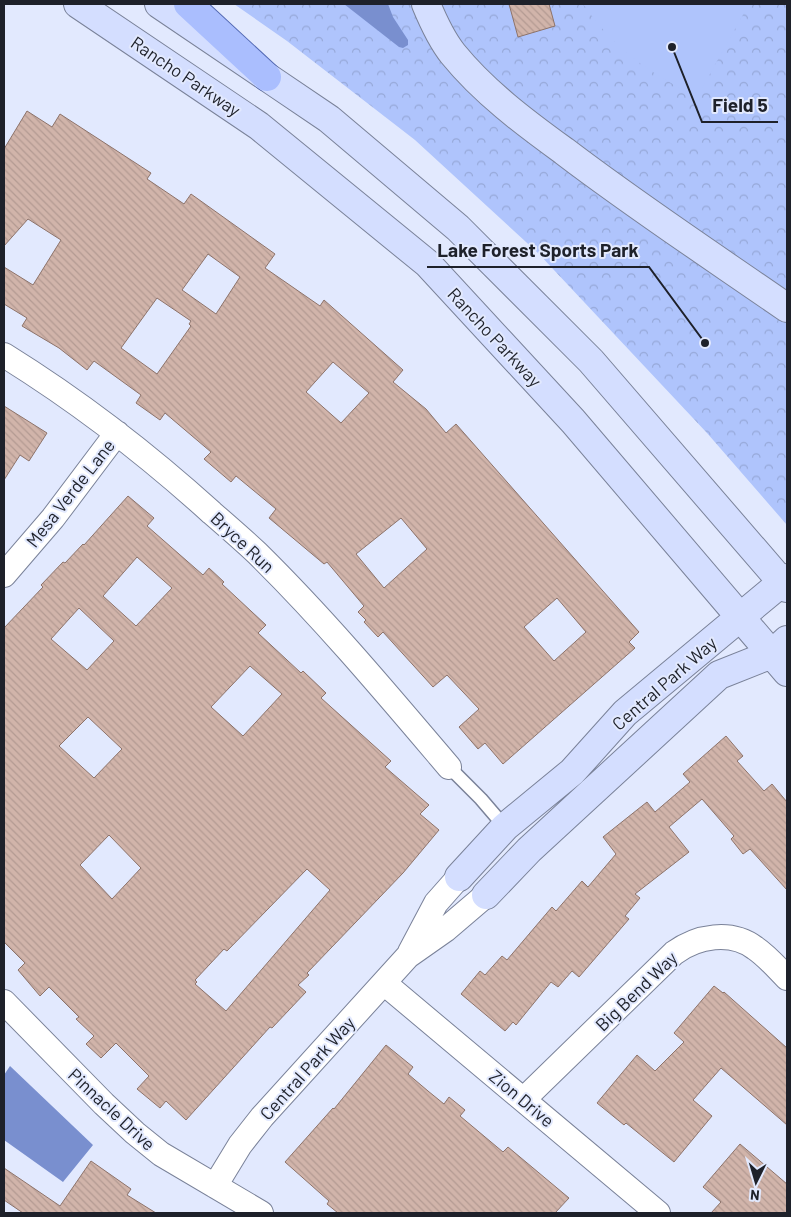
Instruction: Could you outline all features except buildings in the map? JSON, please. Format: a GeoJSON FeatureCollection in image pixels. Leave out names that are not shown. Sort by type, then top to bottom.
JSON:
{"type":"FeatureCollection","features":[{"type":"Feature","properties":{"kind":"main road","name":"Rancho Parkway"},"geometry":{"type":"LineString","coordinates":[[78,4],[259,126],[428,264],[573,421],[740,617],[782,655]]}},
{"type":"Feature","properties":{"kind":"main road"},"geometry":{"type":"LineString","coordinates":[[159,4],[329,119],[458,228],[591,362],[786,583]]}},
{"type":"Feature","properties":{"kind":"main road"},"geometry":{"type":"LineString","coordinates":[[188,4],[267,76]]}},
{"type":"Feature","properties":{"kind":"main road"},"geometry":{"type":"LineString","coordinates":[[426,4],[435,26],[452,53],[483,86],[513,113],[600,179],[787,308]]}},
{"type":"Feature","properties":{"kind":"main road","name":"Central Park Way"},"geometry":{"type":"LineString","coordinates":[[459,877],[505,827],[572,772],[624,713],[740,617],[786,583]]}},
{"type":"Feature","properties":{"kind":"main road","name":"Central Park Way"},"geometry":{"type":"LineString","coordinates":[[486,896],[529,850],[719,675],[782,655]]}},
{"type":"Feature","properties":{"kind":"street","name":"Bryce Run"},"geometry":{"type":"LineString","coordinates":[[4,355],[117,432],[166,472],[262,559],[336,637],[449,767]]}},
{"type":"Feature","properties":{"kind":"street","name":"Mesa Verde Lane"},"geometry":{"type":"LineString","coordinates":[[4,575],[52,518],[117,432]]}},
{"type":"Feature","properties":{"kind":"street"},"geometry":{"type":"LineString","coordinates":[[505,827],[529,850]]}},
{"type":"Feature","properties":{"kind":"street","name":"Central Park Way"},"geometry":{"type":"LineString","coordinates":[[408,956],[436,903],[459,877]]}},
{"type":"Feature","properties":{"kind":"street","name":"Central Park Way"},"geometry":{"type":"LineString","coordinates":[[214,1186],[240,1145],[262,1117],[408,956],[445,930],[486,896]]}},
{"type":"Feature","properties":{"kind":"street","name":"Big Bend Way"},"geometry":{"type":"LineString","coordinates":[[524,1099],[674,953],[692,942],[713,937],[729,938],[744,942],[755,948],[787,978]]}},
{"type":"Feature","properties":{"kind":"street","name":"Zion Drive"},"geometry":{"type":"LineString","coordinates":[[384,983],[658,1213]]}},
{"type":"Feature","properties":{"kind":"street","name":"Pinnacle Drive"},"geometry":{"type":"LineString","coordinates":[[4,1002],[135,1133],[161,1154],[260,1213]]}},
{"type":"Feature","properties":{"kind":"lane"},"geometry":{"type":"LineString","coordinates":[[449,767],[481,799],[505,827]]}},
{"type":"Feature","properties":{"kind":"green space"},"geometry":{"type":"Polygon","coordinates":[[[234,4],[787,4],[787,525],[707,433],[538,253],[415,140],[287,41],[234,4]]]}},
{"type":"Feature","properties":{"kind":"green space"},"geometry":{"type":"Polygon","coordinates":[[[583,4],[749,4],[697,97],[648,69],[620,47],[583,4]]]}},
{"type":"Feature","properties":{"kind":"shaded area"},"geometry":{"type":"Polygon","coordinates":[[[344,4],[388,4],[393,17],[408,40],[408,45],[403,48],[399,47],[344,4]]]}},
{"type":"Feature","properties":{"kind":"shaded area"},"geometry":{"type":"Polygon","coordinates":[[[10,1066],[93,1145],[63,1182],[4,1140],[4,1075],[10,1066]]]}},
{"type":"Feature","properties":{"kind":"place","name":"Field 5"},"geometry":{"type":"Point","coordinates":[672,47]}},
{"type":"Feature","properties":{"kind":"place","name":"Lake Forest Sports Park"},"geometry":{"type":"Point","coordinates":[705,343]}}]}
